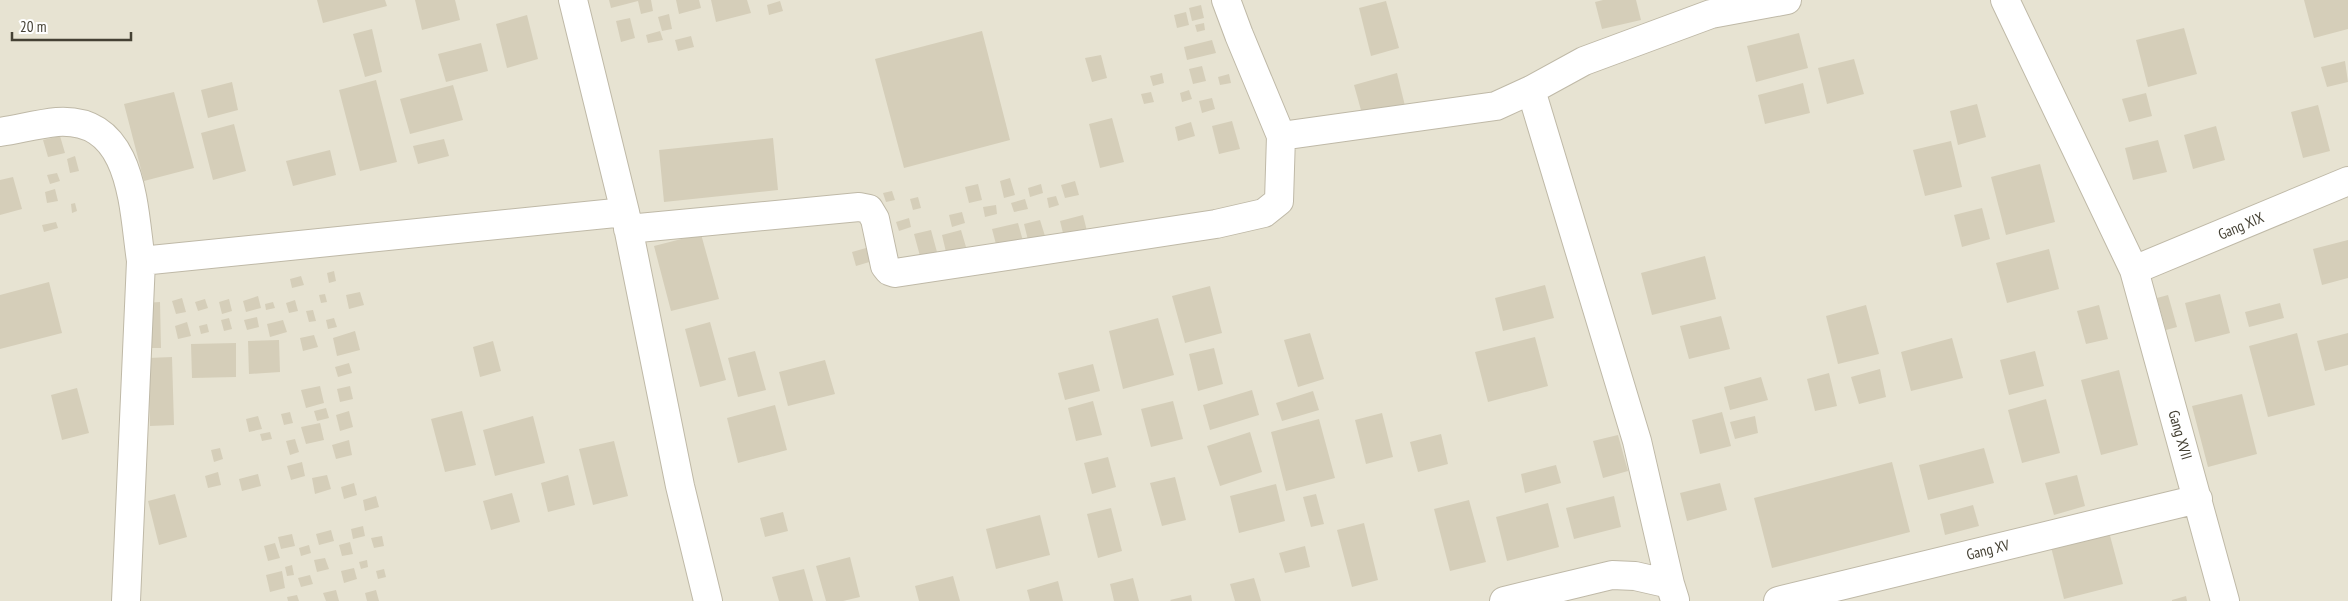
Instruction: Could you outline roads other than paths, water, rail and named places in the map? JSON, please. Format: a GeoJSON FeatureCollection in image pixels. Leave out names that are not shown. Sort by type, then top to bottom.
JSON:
{"type":"FeatureCollection","features":[{"type":"Feature","properties":{"kind":"street"},"geometry":{"type":"LineString","coordinates":[[573,0],[627,221],[680,486],[708,601]]}},
{"type":"Feature","properties":{"kind":"street"},"geometry":{"type":"LineString","coordinates":[[141,262],[627,221],[858,207],[869,209],[875,219],[885,266],[889,271],[895,273],[1216,224],[1264,213],[1279,201],[1281,136],[1238,35],[1226,0]]}},
{"type":"Feature","properties":{"kind":"street"},"geometry":{"type":"LineString","coordinates":[[1281,136],[1496,106],[1531,90],[1584,60],[1711,14],[1787,0]]}},
{"type":"Feature","properties":{"kind":"street","name":"Gang XVII"},"geometry":{"type":"LineString","coordinates":[[2005,0],[2134,270],[2225,601]]}},
{"type":"Feature","properties":{"kind":"street"},"geometry":{"type":"LineString","coordinates":[[1531,90],[1637,440],[1673,593]]}},
{"type":"Feature","properties":{"kind":"street"},"geometry":{"type":"LineString","coordinates":[[0,132],[58,122],[89,127],[114,146],[128,175],[141,262],[126,601]]}},
{"type":"Feature","properties":{"kind":"street","name":"Gang XIX"},"geometry":{"type":"LineString","coordinates":[[2134,270],[2348,181]]}},
{"type":"Feature","properties":{"kind":"street","name":"Gang XV"},"geometry":{"type":"LineString","coordinates":[[1778,601],[2198,499]]}},
{"type":"Feature","properties":{"kind":"street"},"geometry":{"type":"LineString","coordinates":[[1504,601],[1612,575],[1635,576],[1673,593]]}}]}
